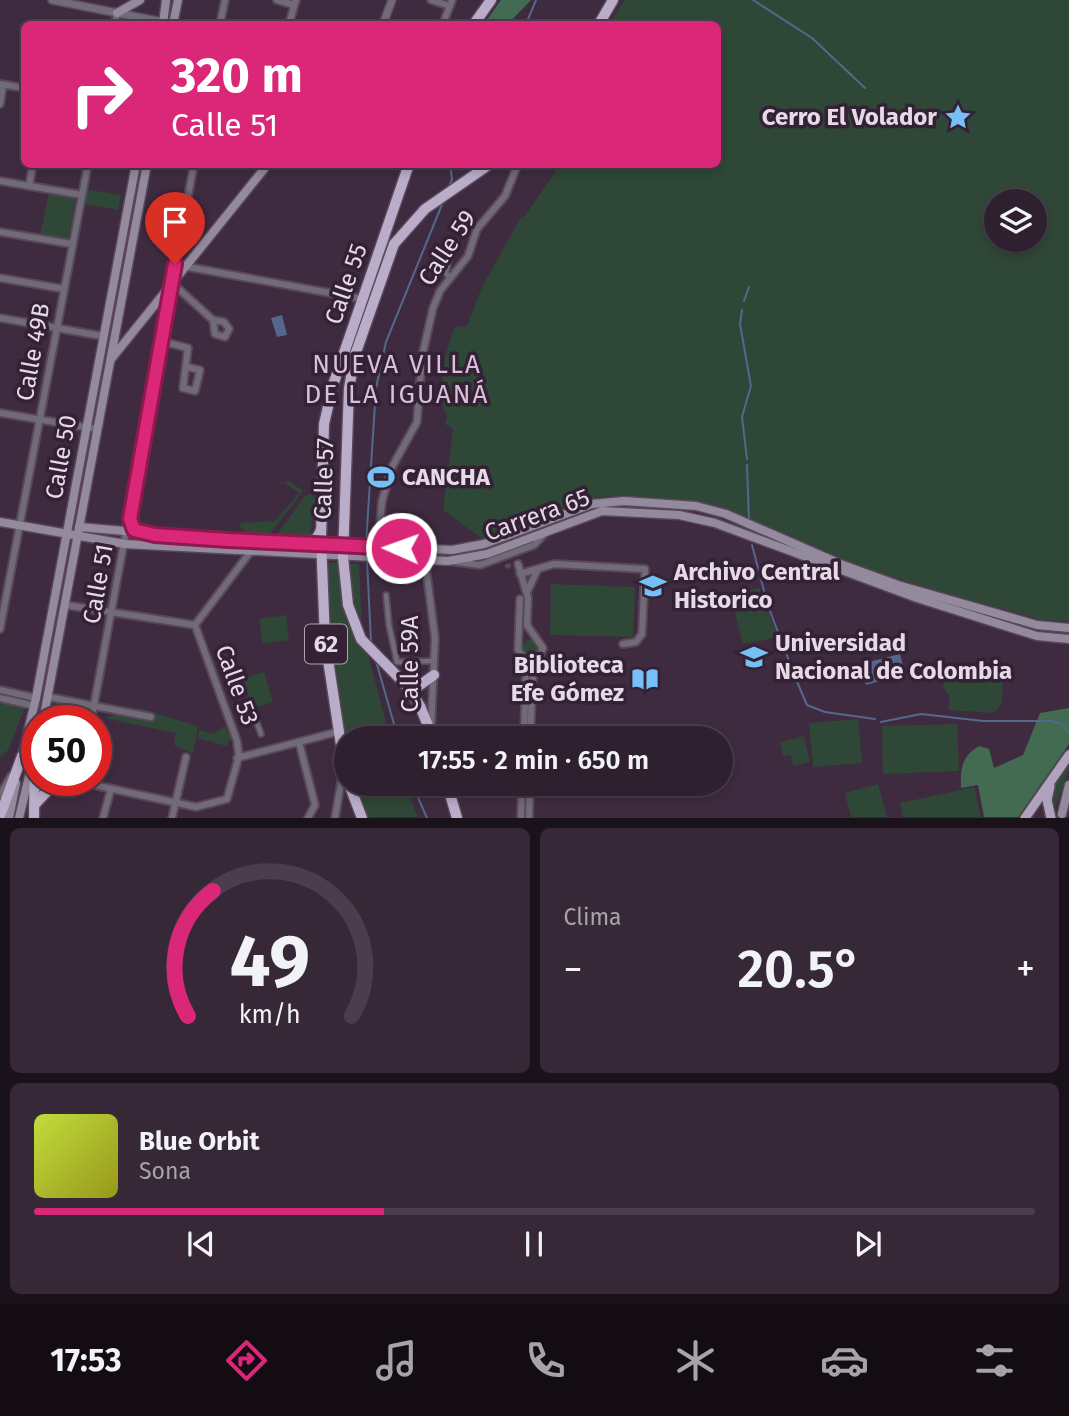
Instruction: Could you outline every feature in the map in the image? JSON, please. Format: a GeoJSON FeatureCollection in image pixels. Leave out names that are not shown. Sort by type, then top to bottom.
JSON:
{"type":"FeatureCollection","features":[{"type":"Feature","properties":{"kind":"highway"},"geometry":{"type":"LineString","coordinates":[[476,21],[491,0]]}},
{"type":"Feature","properties":{"kind":"highway"},"geometry":{"type":"LineString","coordinates":[[601,21],[614,0]]}},
{"type":"Feature","properties":{"kind":"highway","name":"Calle 55"},"geometry":{"type":"LineString","coordinates":[[321,544],[327,404],[363,299],[389,241],[408,168]]}},
{"type":"Feature","properties":{"kind":"highway","name":"Calle 57"},"geometry":{"type":"LineString","coordinates":[[388,667],[361,639],[352,621],[348,558],[349,381],[389,241],[403,232],[431,204],[484,168]]}},
{"type":"Feature","properties":{"kind":"highway"},"geometry":{"type":"LineString","coordinates":[[306,543],[317,538],[321,526]]}},
{"type":"Feature","properties":{"kind":"highway","name":"Calle 57"},"geometry":{"type":"LineString","coordinates":[[321,544],[325,640],[336,726]]}},
{"type":"Feature","properties":{"kind":"highway","name":"Calle 59A"},"geometry":{"type":"LineString","coordinates":[[388,667],[405,684],[427,726]]}},
{"type":"Feature","properties":{"kind":"highway"},"geometry":{"type":"LineString","coordinates":[[405,684],[420,685],[434,676]]}},
{"type":"Feature","properties":{"kind":"highway"},"geometry":{"type":"LineString","coordinates":[[0,816],[21,759]]}},
{"type":"Feature","properties":{"kind":"highway"},"geometry":{"type":"LineString","coordinates":[[33,796],[34,817]]}},
{"type":"Feature","properties":{"kind":"highway"},"geometry":{"type":"LineString","coordinates":[[35,804],[43,796]]}},
{"type":"Feature","properties":{"kind":"highway"},"geometry":{"type":"LineString","coordinates":[[354,796],[362,817]]}},
{"type":"Feature","properties":{"kind":"highway"},"geometry":{"type":"LineString","coordinates":[[451,796],[457,817]]}},
{"type":"Feature","properties":{"kind":"main road"},"geometry":{"type":"LineString","coordinates":[[117,13],[140,0]]}},
{"type":"Feature","properties":{"kind":"main road"},"geometry":{"type":"LineString","coordinates":[[163,21],[166,0]]}},
{"type":"Feature","properties":{"kind":"main road"},"geometry":{"type":"LineString","coordinates":[[174,21],[178,0]]}},
{"type":"Feature","properties":{"kind":"main road","name":"Calle 50"},"geometry":{"type":"LineString","coordinates":[[35,705],[135,168]]}},
{"type":"Feature","properties":{"kind":"main road","name":"Calle 50"},"geometry":{"type":"LineString","coordinates":[[47,705],[146,168]]}},
{"type":"Feature","properties":{"kind":"main road"},"geometry":{"type":"LineString","coordinates":[[110,360],[183,266],[265,168]]}},
{"type":"Feature","properties":{"kind":"main road"},"geometry":{"type":"LineString","coordinates":[[102,336],[112,349]]}},
{"type":"Feature","properties":{"kind":"main road","name":"Carrera 65"},"geometry":{"type":"LineString","coordinates":[[79,527],[348,546],[452,550],[484,544],[592,503],[633,501],[696,506],[726,514],[843,565],[898,585],[1037,625],[1069,628]]}},
{"type":"Feature","properties":{"kind":"main road","name":"Carrera 65"},"geometry":{"type":"LineString","coordinates":[[0,522],[125,544],[403,560],[424,564],[487,554],[584,516],[608,510],[702,519],[917,598],[1037,636],[1069,639]]}},
{"type":"Feature","properties":{"kind":"main road"},"geometry":{"type":"LineString","coordinates":[[130,519],[134,530],[141,533]]}},
{"type":"Feature","properties":{"kind":"main road"},"geometry":{"type":"LineString","coordinates":[[403,560],[425,558],[426,550]]}},
{"type":"Feature","properties":{"kind":"main road"},"geometry":{"type":"LineString","coordinates":[[1025,817],[1069,755]]}},
{"type":"Feature","properties":{"kind":"main road","name":"Calle 50"},"geometry":{"type":"LineString","coordinates":[[9,817],[21,761]]}},
{"type":"Feature","properties":{"kind":"main road"},"geometry":{"type":"LineString","coordinates":[[1050,817],[1047,800],[1051,781]]}},
{"type":"Feature","properties":{"kind":"main road"},"geometry":{"type":"LineString","coordinates":[[1062,814],[1069,785]]}},
{"type":"Feature","properties":{"kind":"main road"},"geometry":{"type":"LineString","coordinates":[[19,817],[27,796]]}},
{"type":"Feature","properties":{"kind":"street"},"geometry":{"type":"LineString","coordinates":[[52,0],[154,21]]}},
{"type":"Feature","properties":{"kind":"street"},"geometry":{"type":"LineString","coordinates":[[221,21],[225,0]]}},
{"type":"Feature","properties":{"kind":"street"},"geometry":{"type":"LineString","coordinates":[[277,0],[295,3],[290,21]]}},
{"type":"Feature","properties":{"kind":"street"},"geometry":{"type":"LineString","coordinates":[[384,21],[391,0]]}},
{"type":"Feature","properties":{"kind":"street"},"geometry":{"type":"LineString","coordinates":[[431,0],[451,3],[444,21]]}},
{"type":"Feature","properties":{"kind":"street"},"geometry":{"type":"LineString","coordinates":[[116,21],[117,13]]}},
{"type":"Feature","properties":{"kind":"street"},"geometry":{"type":"LineString","coordinates":[[0,104],[2,85],[21,88]]}},
{"type":"Feature","properties":{"kind":"street"},"geometry":{"type":"LineString","coordinates":[[29,186],[32,168]]}},
{"type":"Feature","properties":{"kind":"street","name":"Calle 49B"},"geometry":{"type":"LineString","coordinates":[[0,629],[3,599],[87,168]]}},
{"type":"Feature","properties":{"kind":"street","name":"Calle 51"},"geometry":{"type":"LineString","coordinates":[[94,705],[193,168]]}},
{"type":"Feature","properties":{"kind":"street","name":"Calle 59"},"geometry":{"type":"LineString","coordinates":[[399,548],[398,537],[383,528],[379,521],[383,491],[392,467],[417,422],[422,357],[436,297],[468,256],[477,229],[505,196],[516,168]]}},
{"type":"Feature","properties":{"kind":"street"},"geometry":{"type":"LineString","coordinates":[[0,181],[82,195]]}},
{"type":"Feature","properties":{"kind":"street"},"geometry":{"type":"LineString","coordinates":[[0,232],[72,244]]}},
{"type":"Feature","properties":{"kind":"street"},"geometry":{"type":"LineString","coordinates":[[438,254],[449,258],[446,273],[450,278]]}},
{"type":"Feature","properties":{"kind":"street"},"geometry":{"type":"LineString","coordinates":[[183,266],[363,299]]}},
{"type":"Feature","properties":{"kind":"street"},"geometry":{"type":"LineString","coordinates":[[0,278],[64,289]]}},
{"type":"Feature","properties":{"kind":"street"},"geometry":{"type":"LineString","coordinates":[[172,283],[214,320]]}},
{"type":"Feature","properties":{"kind":"street"},"geometry":{"type":"LineString","coordinates":[[0,318],[102,336]]}},
{"type":"Feature","properties":{"kind":"street"},"geometry":{"type":"LineString","coordinates":[[162,341],[188,348],[187,367]]}},
{"type":"Feature","properties":{"kind":"street"},"geometry":{"type":"LineString","coordinates":[[0,413],[97,429]]}},
{"type":"Feature","properties":{"kind":"street"},"geometry":{"type":"LineString","coordinates":[[448,561],[476,566],[522,550],[540,541],[547,531]]}},
{"type":"Feature","properties":{"kind":"street"},"geometry":{"type":"LineString","coordinates":[[522,550],[517,562],[527,594],[526,622],[543,648],[537,659],[531,726]]}},
{"type":"Feature","properties":{"kind":"street"},"geometry":{"type":"LineString","coordinates":[[65,605],[195,625],[251,551]]}},
{"type":"Feature","properties":{"kind":"street"},"geometry":{"type":"LineString","coordinates":[[495,560],[507,565]]}},
{"type":"Feature","properties":{"kind":"street"},"geometry":{"type":"LineString","coordinates":[[387,569],[424,564]]}},
{"type":"Feature","properties":{"kind":"street","name":"Calle 59A"},"geometry":{"type":"LineString","coordinates":[[424,564],[435,632],[432,726]]}},
{"type":"Feature","properties":{"kind":"street"},"geometry":{"type":"LineString","coordinates":[[520,574],[559,564],[645,569],[642,634],[636,642],[623,645]]}},
{"type":"Feature","properties":{"kind":"street"},"geometry":{"type":"LineString","coordinates":[[527,594],[538,569]]}},
{"type":"Feature","properties":{"kind":"street"},"geometry":{"type":"LineString","coordinates":[[386,595],[388,625],[397,662],[432,661]]}},
{"type":"Feature","properties":{"kind":"street"},"geometry":{"type":"LineString","coordinates":[[520,599],[519,653],[525,659],[537,659]]}},
{"type":"Feature","properties":{"kind":"street","name":"Calle 53"},"geometry":{"type":"LineString","coordinates":[[175,804],[196,807],[227,799],[237,758],[237,741],[195,625]]}},
{"type":"Feature","properties":{"kind":"street"},"geometry":{"type":"LineString","coordinates":[[519,643],[525,637],[534,636]]}},
{"type":"Feature","properties":{"kind":"street"},"geometry":{"type":"LineString","coordinates":[[524,726],[525,659]]}},
{"type":"Feature","properties":{"kind":"street"},"geometry":{"type":"LineString","coordinates":[[0,690],[36,702]]}},
{"type":"Feature","properties":{"kind":"street"},"geometry":{"type":"LineString","coordinates":[[49,697],[89,705]]}},
{"type":"Feature","properties":{"kind":"street"},"geometry":{"type":"LineString","coordinates":[[0,698],[36,702]]}},
{"type":"Feature","properties":{"kind":"street"},"geometry":{"type":"LineString","coordinates":[[112,709],[151,717]]}},
{"type":"Feature","properties":{"kind":"street"},"geometry":{"type":"LineString","coordinates":[[252,710],[261,734]]}},
{"type":"Feature","properties":{"kind":"street"},"geometry":{"type":"LineString","coordinates":[[237,758],[267,748],[334,733]]}},
{"type":"Feature","properties":{"kind":"street"},"geometry":{"type":"LineString","coordinates":[[299,742],[315,805],[308,817]]}},
{"type":"Feature","properties":{"kind":"street"},"geometry":{"type":"LineString","coordinates":[[172,817],[187,757]]}},
{"type":"Feature","properties":{"kind":"street","name":"Calle 50"},"geometry":{"type":"LineString","coordinates":[[0,795],[21,758]]}},
{"type":"Feature","properties":{"kind":"street"},"geometry":{"type":"LineString","coordinates":[[112,789],[175,804]]}},
{"type":"Feature","properties":{"kind":"street"},"geometry":{"type":"LineString","coordinates":[[103,817],[109,796]]}},
{"type":"Feature","properties":{"kind":"street"},"geometry":{"type":"LineString","coordinates":[[335,817],[340,796]]}},
{"type":"Feature","properties":{"kind":"street"},"geometry":{"type":"LineString","coordinates":[[521,817],[522,796]]}},
{"type":"Feature","properties":{"kind":"street"},"geometry":{"type":"LineString","coordinates":[[529,817],[530,796]]}},
{"type":"Feature","properties":{"kind":"green space"},"geometry":{"type":"Polygon","coordinates":[[[501,0],[531,0],[511,21],[486,21],[501,0]]]}},
{"type":"Feature","properties":{"kind":"green space","name":"Cerro El Volador"},"geometry":{"type":"Polygon","coordinates":[[[625,0],[1069,0],[1069,621],[1042,620],[912,583],[742,519],[678,501],[610,496],[581,501],[485,541],[443,510],[453,429],[445,424],[447,416],[442,398],[445,358],[455,327],[467,326],[482,287],[521,217],[525,216],[558,168],[721,168],[721,21],[611,21],[625,0]]]}},
{"type":"Feature","properties":{"kind":"green space"},"geometry":{"type":"Polygon","coordinates":[[[85,189],[121,195],[118,210],[83,204],[85,189]]]}},
{"type":"Feature","properties":{"kind":"green space"},"geometry":{"type":"Polygon","coordinates":[[[49,192],[76,197],[68,242],[40,236],[49,192]]]}},
{"type":"Feature","properties":{"kind":"green space"},"geometry":{"type":"Polygon","coordinates":[[[289,481],[303,491],[269,535],[249,534],[242,529],[239,523],[275,521],[299,493],[285,483],[275,485],[289,481]]]}},
{"type":"Feature","properties":{"kind":"green space"},"geometry":{"type":"Polygon","coordinates":[[[311,494],[316,498],[310,534],[304,538],[276,536],[305,496],[311,494]]]}},
{"type":"Feature","properties":{"kind":"green space"},"geometry":{"type":"Polygon","coordinates":[[[328,562],[359,564],[362,632],[387,726],[343,726],[331,640],[328,562]]]}},
{"type":"Feature","properties":{"kind":"green space"},"geometry":{"type":"Polygon","coordinates":[[[551,584],[635,587],[633,637],[550,635],[551,584]]]}},
{"type":"Feature","properties":{"kind":"green space"},"geometry":{"type":"Polygon","coordinates":[[[759,588],[778,637],[743,644],[730,594],[759,588]]]}},
{"type":"Feature","properties":{"kind":"green space"},"geometry":{"type":"Polygon","coordinates":[[[286,615],[289,640],[263,644],[259,619],[286,615]]]}},
{"type":"Feature","properties":{"kind":"green space"},"geometry":{"type":"Polygon","coordinates":[[[527,639],[535,639],[540,648],[538,655],[527,657],[522,652],[522,644],[527,639]]]}},
{"type":"Feature","properties":{"kind":"green space"},"geometry":{"type":"Polygon","coordinates":[[[951,666],[994,667],[1003,677],[1002,704],[994,713],[949,710],[949,695],[942,686],[950,678],[951,666]]]}},
{"type":"Feature","properties":{"kind":"green space"},"geometry":{"type":"Polygon","coordinates":[[[264,672],[273,702],[252,709],[243,678],[264,672]]]}},
{"type":"Feature","properties":{"kind":"green space"},"geometry":{"type":"Polygon","coordinates":[[[56,701],[74,705],[55,705],[56,701]]]}},
{"type":"Feature","properties":{"kind":"green space"},"geometry":{"type":"Polygon","coordinates":[[[0,702],[21,706],[21,717],[8,750],[0,757],[0,702]]]}},
{"type":"Feature","properties":{"kind":"green space"},"geometry":{"type":"Polygon","coordinates":[[[139,708],[198,726],[193,754],[174,745],[176,733],[112,720],[112,716],[139,708]]]}},
{"type":"Feature","properties":{"kind":"green space"},"geometry":{"type":"Polygon","coordinates":[[[1069,708],[1069,744],[1018,817],[984,817],[978,785],[961,788],[962,769],[969,754],[979,746],[989,749],[994,768],[1023,755],[1040,713],[1069,708]]]}},
{"type":"Feature","properties":{"kind":"green space"},"geometry":{"type":"Polygon","coordinates":[[[858,719],[862,763],[813,767],[809,723],[858,719]]]}},
{"type":"Feature","properties":{"kind":"green space"},"geometry":{"type":"Polygon","coordinates":[[[957,724],[959,771],[883,774],[882,726],[957,724]]]}},
{"type":"Feature","properties":{"kind":"green space"},"geometry":{"type":"Polygon","coordinates":[[[224,726],[232,737],[226,746],[198,738],[199,730],[214,734],[224,726]]]}},
{"type":"Feature","properties":{"kind":"green space"},"geometry":{"type":"Polygon","coordinates":[[[804,736],[810,762],[793,766],[791,755],[783,756],[780,742],[804,736]]]}},
{"type":"Feature","properties":{"kind":"green space"},"geometry":{"type":"Polygon","coordinates":[[[1069,761],[1069,770],[1053,813],[1053,792],[1069,761]]]}},
{"type":"Feature","properties":{"kind":"green space"},"geometry":{"type":"Polygon","coordinates":[[[878,784],[887,817],[851,817],[845,793],[878,784]]]}},
{"type":"Feature","properties":{"kind":"green space"},"geometry":{"type":"Polygon","coordinates":[[[974,787],[981,817],[903,817],[900,803],[974,787]]]}},
{"type":"Feature","properties":{"kind":"green space"},"geometry":{"type":"Polygon","coordinates":[[[360,796],[409,796],[418,817],[368,817],[360,796]]]}},
{"type":"Feature","properties":{"kind":"water"},"geometry":{"type":"Polygon","coordinates":[[[282,315],[287,335],[277,337],[271,318],[282,315]]]}},
{"type":"Feature","properties":{"kind":"water"},"geometry":{"type":"Polygon","coordinates":[[[900,654],[905,674],[866,685],[861,664],[900,654]]]}},
{"type":"Feature","properties":{"kind":"waterway"},"geometry":{"type":"LineString","coordinates":[[527,21],[536,0]]}},
{"type":"Feature","properties":{"kind":"waterway"},"geometry":{"type":"LineString","coordinates":[[753,0],[812,38],[865,88]]}},
{"type":"Feature","properties":{"kind":"waterway"},"geometry":{"type":"LineString","coordinates":[[449,187],[452,179],[451,168]]}},
{"type":"Feature","properties":{"kind":"waterway"},"geometry":{"type":"LineString","coordinates":[[366,544],[376,388],[386,342],[443,202]]}},
{"type":"Feature","properties":{"kind":"waterway"},"geometry":{"type":"LineString","coordinates":[[744,301],[749,287]]}},
{"type":"Feature","properties":{"kind":"waterway"},"geometry":{"type":"LineString","coordinates":[[742,310],[740,324],[751,386],[742,417],[747,459]]}},
{"type":"Feature","properties":{"kind":"waterway"},"geometry":{"type":"LineString","coordinates":[[747,465],[749,520]]}},
{"type":"Feature","properties":{"kind":"waterway"},"geometry":{"type":"LineString","coordinates":[[752,545],[768,606],[791,666]]}},
{"type":"Feature","properties":{"kind":"waterway"},"geometry":{"type":"LineString","coordinates":[[367,560],[371,642]]}},
{"type":"Feature","properties":{"kind":"waterway"},"geometry":{"type":"LineString","coordinates":[[376,661],[395,726]]}},
{"type":"Feature","properties":{"kind":"waterway"},"geometry":{"type":"LineString","coordinates":[[792,670],[807,705],[825,712],[875,719]]}},
{"type":"Feature","properties":{"kind":"waterway"},"geometry":{"type":"LineString","coordinates":[[881,722],[921,714],[983,721],[1052,721],[1062,724],[1068,732]]}},
{"type":"Feature","properties":{"kind":"waterway"},"geometry":{"type":"LineString","coordinates":[[417,796],[427,818]]}},
{"type":"Feature","properties":{"kind":"tunnel"},"geometry":{"type":"LineString","coordinates":[[507,564],[509,568]]}},
{"type":"Feature","properties":{"kind":"place","name":"Cerro El Volador"},"geometry":{"type":"Point","coordinates":[958,117]}},
{"type":"Feature","properties":{"kind":"place","name":"CANCHA"},"geometry":{"type":"Point","coordinates":[381,477]}},
{"type":"Feature","properties":{"kind":"place","name":"Archivo Central Historico"},"geometry":{"type":"Point","coordinates":[653,586]}},
{"type":"Feature","properties":{"kind":"place","name":"Universidad Nacional de Colombia"},"geometry":{"type":"Point","coordinates":[754,657]}},
{"type":"Feature","properties":{"kind":"place","name":"Biblioteca Efe Gómez"},"geometry":{"type":"Point","coordinates":[645,679]}},
{"type":"Feature","properties":{"kind":"district","name":"NUEVA VILLA DE LA IGUANÁ"},"geometry":{"type":"Point","coordinates":[397,379]}},
{"type":"Feature","properties":{"kind":"route"},"geometry":{"type":"LineString","coordinates":[[175,264],[130,519],[134,530],[155,535],[228,540],[401,548]]}}]}
